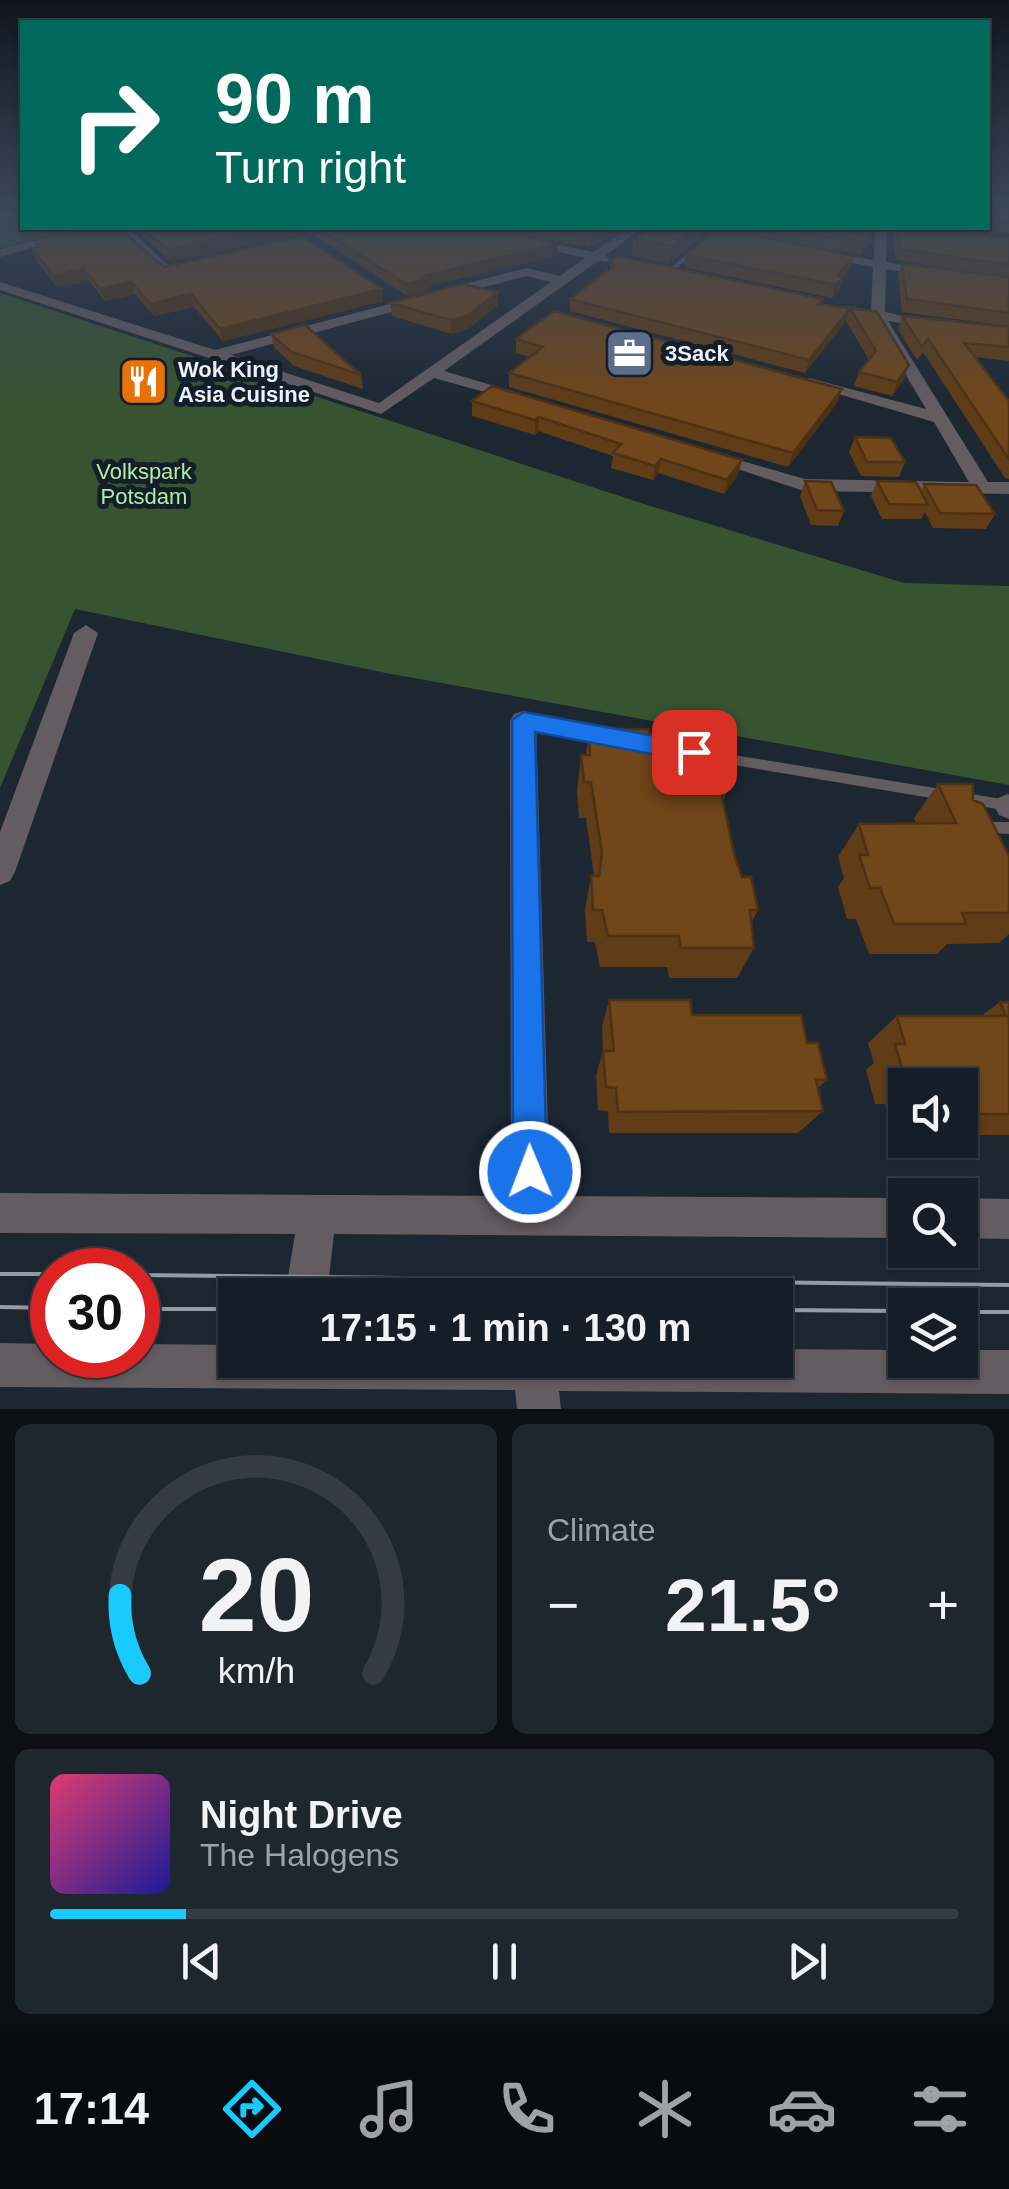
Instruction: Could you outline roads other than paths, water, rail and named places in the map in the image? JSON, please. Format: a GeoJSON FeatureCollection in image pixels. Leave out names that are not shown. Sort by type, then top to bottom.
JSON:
{"type":"FeatureCollection","features":[{"type":"Feature","properties":{"kind":"street"},"geometry":{"type":"LineString","coordinates":[[215,355],[516,275]]}},
{"type":"Feature","properties":{"kind":"street"},"geometry":{"type":"LineString","coordinates":[[537,275],[563,281]]}},
{"type":"Feature","properties":{"kind":"street"},"geometry":{"type":"LineString","coordinates":[[0,286],[381,409],[571,275]]}},
{"type":"Feature","properties":{"kind":"street"},"geometry":{"type":"LineString","coordinates":[[681,275],[687,276]]}},
{"type":"Feature","properties":{"kind":"street"},"geometry":{"type":"LineString","coordinates":[[879,275],[878,316],[982,487]]}},
{"type":"Feature","properties":{"kind":"street"},"geometry":{"type":"LineString","coordinates":[[390,295],[404,304]]}},
{"type":"Feature","properties":{"kind":"street"},"geometry":{"type":"LineString","coordinates":[[524,308],[543,313]]}},
{"type":"Feature","properties":{"kind":"street"},"geometry":{"type":"LineString","coordinates":[[838,308],[953,326]]}},
{"type":"Feature","properties":{"kind":"street"},"geometry":{"type":"LineString","coordinates":[[433,373],[544,406]]}},
{"type":"Feature","properties":{"kind":"street"},"geometry":{"type":"LineString","coordinates":[[789,378],[940,418]]}},
{"type":"Feature","properties":{"kind":"street"},"geometry":{"type":"LineString","coordinates":[[692,452],[804,485],[1009,488]]}},
{"type":"Feature","properties":{"kind":"street"},"geometry":{"type":"LineString","coordinates":[[0,872],[86,634]]}},
{"type":"Feature","properties":{"kind":"street"},"geometry":{"type":"LineString","coordinates":[[524,720],[531,1216]]}},
{"type":"Feature","properties":{"kind":"street"},"geometry":{"type":"LineString","coordinates":[[0,1212],[888,1218]]}},
{"type":"Feature","properties":{"kind":"street"},"geometry":{"type":"LineString","coordinates":[[308,1278],[317,1215]]}},
{"type":"Feature","properties":{"kind":"street"},"geometry":{"type":"LineString","coordinates":[[978,1218],[1009,1218]]}},
{"type":"Feature","properties":{"kind":"street"},"geometry":{"type":"LineString","coordinates":[[0,1365],[218,1364]]}},
{"type":"Feature","properties":{"kind":"street"},"geometry":{"type":"LineString","coordinates":[[435,1378],[537,1389],[1009,1372]]}},
{"type":"Feature","properties":{"kind":"lane"},"geometry":{"type":"LineString","coordinates":[[524,720],[616,738]]}},
{"type":"Feature","properties":{"kind":"lane"},"geometry":{"type":"LineString","coordinates":[[689,752],[1009,806]]}},
{"type":"Feature","properties":{"kind":"lane"},"geometry":{"type":"LineString","coordinates":[[972,828],[1009,828]]}},
{"type":"Feature","properties":{"kind":"tram line"},"geometry":{"type":"LineString","coordinates":[[0,1274],[30,1274]]}},
{"type":"Feature","properties":{"kind":"tram line"},"geometry":{"type":"LineString","coordinates":[[160,1275],[1009,1285]]}},
{"type":"Feature","properties":{"kind":"tram line"},"geometry":{"type":"LineString","coordinates":[[0,1307],[30,1308]]}},
{"type":"Feature","properties":{"kind":"tram line"},"geometry":{"type":"LineString","coordinates":[[160,1309],[218,1309]]}},
{"type":"Feature","properties":{"kind":"tram line"},"geometry":{"type":"LineString","coordinates":[[793,1310],[888,1311]]}},
{"type":"Feature","properties":{"kind":"tram line"},"geometry":{"type":"LineString","coordinates":[[978,1312],[1009,1312]]}},
{"type":"Feature","properties":{"kind":"place","name":"3Sack"},"geometry":{"type":"Point","coordinates":[630,353]}},
{"type":"Feature","properties":{"kind":"place","name":"Wok King Asia Cuisine"},"geometry":{"type":"Point","coordinates":[143,382]}},
{"type":"Feature","properties":{"kind":"park label","name":"Volkspark Potsdam"},"geometry":{"type":"Point","coordinates":[144,484]}}]}
